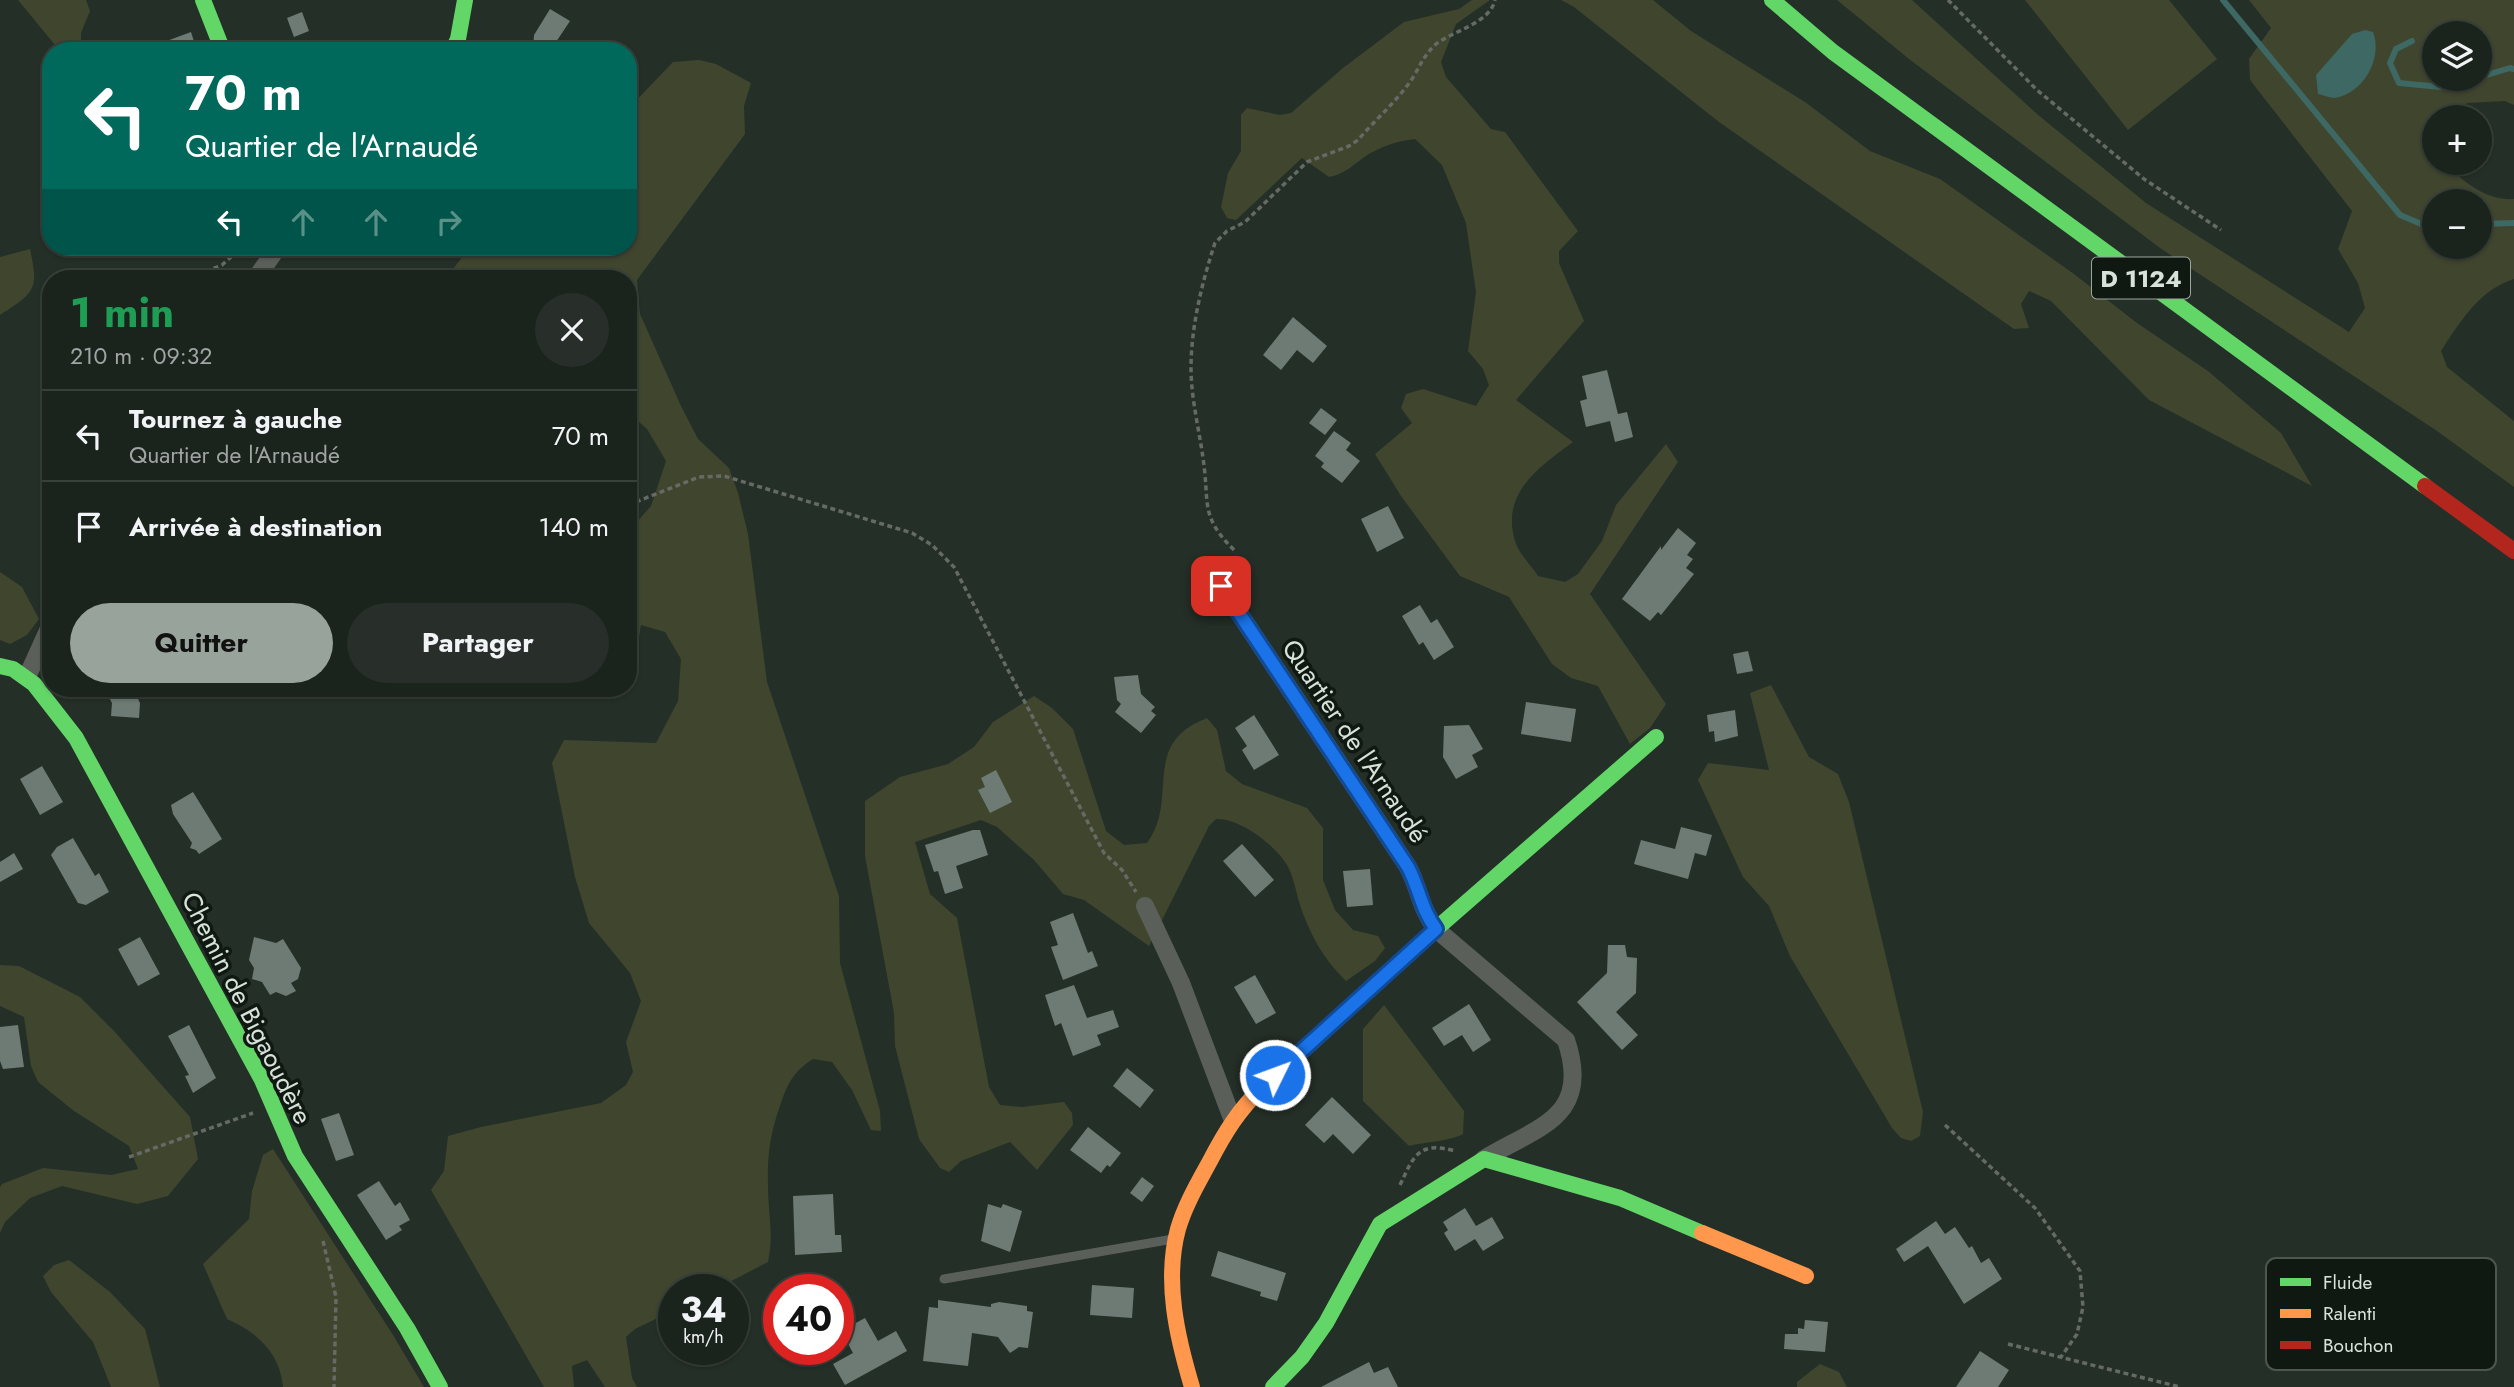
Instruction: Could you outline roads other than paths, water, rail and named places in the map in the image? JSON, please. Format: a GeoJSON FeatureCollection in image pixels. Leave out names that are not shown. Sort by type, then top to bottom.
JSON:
{"type":"FeatureCollection","features":[{"type":"Feature","properties":{"kind":"main road"},"geometry":{"type":"LineString","coordinates":[[203,0],[219,42]]}},
{"type":"Feature","properties":{"kind":"main road"},"geometry":{"type":"LineString","coordinates":[[456,42],[465,0]]}},
{"type":"Feature","properties":{"kind":"main road","name":"D 1124"},"geometry":{"type":"LineString","coordinates":[[1772,0],[1833,52],[2514,551]]}},
{"type":"Feature","properties":{"kind":"main road","name":"Chemin de Bigaoudère"},"geometry":{"type":"LineString","coordinates":[[0,666],[27,677],[42,693]]}},
{"type":"Feature","properties":{"kind":"main road","name":"Chemin de Bigaoudère"},"geometry":{"type":"LineString","coordinates":[[46,697],[76,738],[262,1080],[295,1156],[328,1211],[407,1328],[440,1387]]}},
{"type":"Feature","properties":{"kind":"main road"},"geometry":{"type":"LineString","coordinates":[[1192,1387],[1177,1332],[1173,1294],[1176,1238],[1186,1208],[1232,1118],[1436,929],[1656,737]]}},
{"type":"Feature","properties":{"kind":"main road"},"geometry":{"type":"LineString","coordinates":[[1484,1159],[1620,1198],[1806,1276]]}},
{"type":"Feature","properties":{"kind":"main road","name":"Quartier de l'Arnaudé"},"geometry":{"type":"LineString","coordinates":[[1273,1387],[1302,1357],[1326,1323],[1380,1224],[1484,1159]]}},
{"type":"Feature","properties":{"kind":"street","name":"Quartier de l'Arnaudé"},"geometry":{"type":"LineString","coordinates":[[1221,586],[1408,867],[1420,890],[1423,912],[1436,929],[1566,1041],[1574,1064],[1572,1094],[1561,1114],[1484,1159]]}},
{"type":"Feature","properties":{"kind":"street"},"geometry":{"type":"LineString","coordinates":[[27,677],[42,644]]}},
{"type":"Feature","properties":{"kind":"street"},"geometry":{"type":"LineString","coordinates":[[1145,906],[1181,983],[1232,1118]]}},
{"type":"Feature","properties":{"kind":"lane"},"geometry":{"type":"LineString","coordinates":[[944,1279],[1176,1238]]}},
{"type":"Feature","properties":{"kind":"water"},"geometry":{"type":"Polygon","coordinates":[[[2365,30],[2373,32],[2375,42],[2369,73],[2355,89],[2345,95],[2335,98],[2318,94],[2316,75],[2352,34],[2365,30]]]}},
{"type":"Feature","properties":{"kind":"waterway"},"geometry":{"type":"LineString","coordinates":[[2223,0],[2400,215],[2422,224]]}},
{"type":"Feature","properties":{"kind":"waterway"},"geometry":{"type":"LineString","coordinates":[[2412,41],[2396,49],[2390,63],[2399,83],[2422,85]]}},
{"type":"Feature","properties":{"kind":"waterway"},"geometry":{"type":"LineString","coordinates":[[2492,73],[2514,69]]}},
{"type":"Feature","properties":{"kind":"waterway"},"geometry":{"type":"LineString","coordinates":[[2492,224],[2514,223]]}}]}
